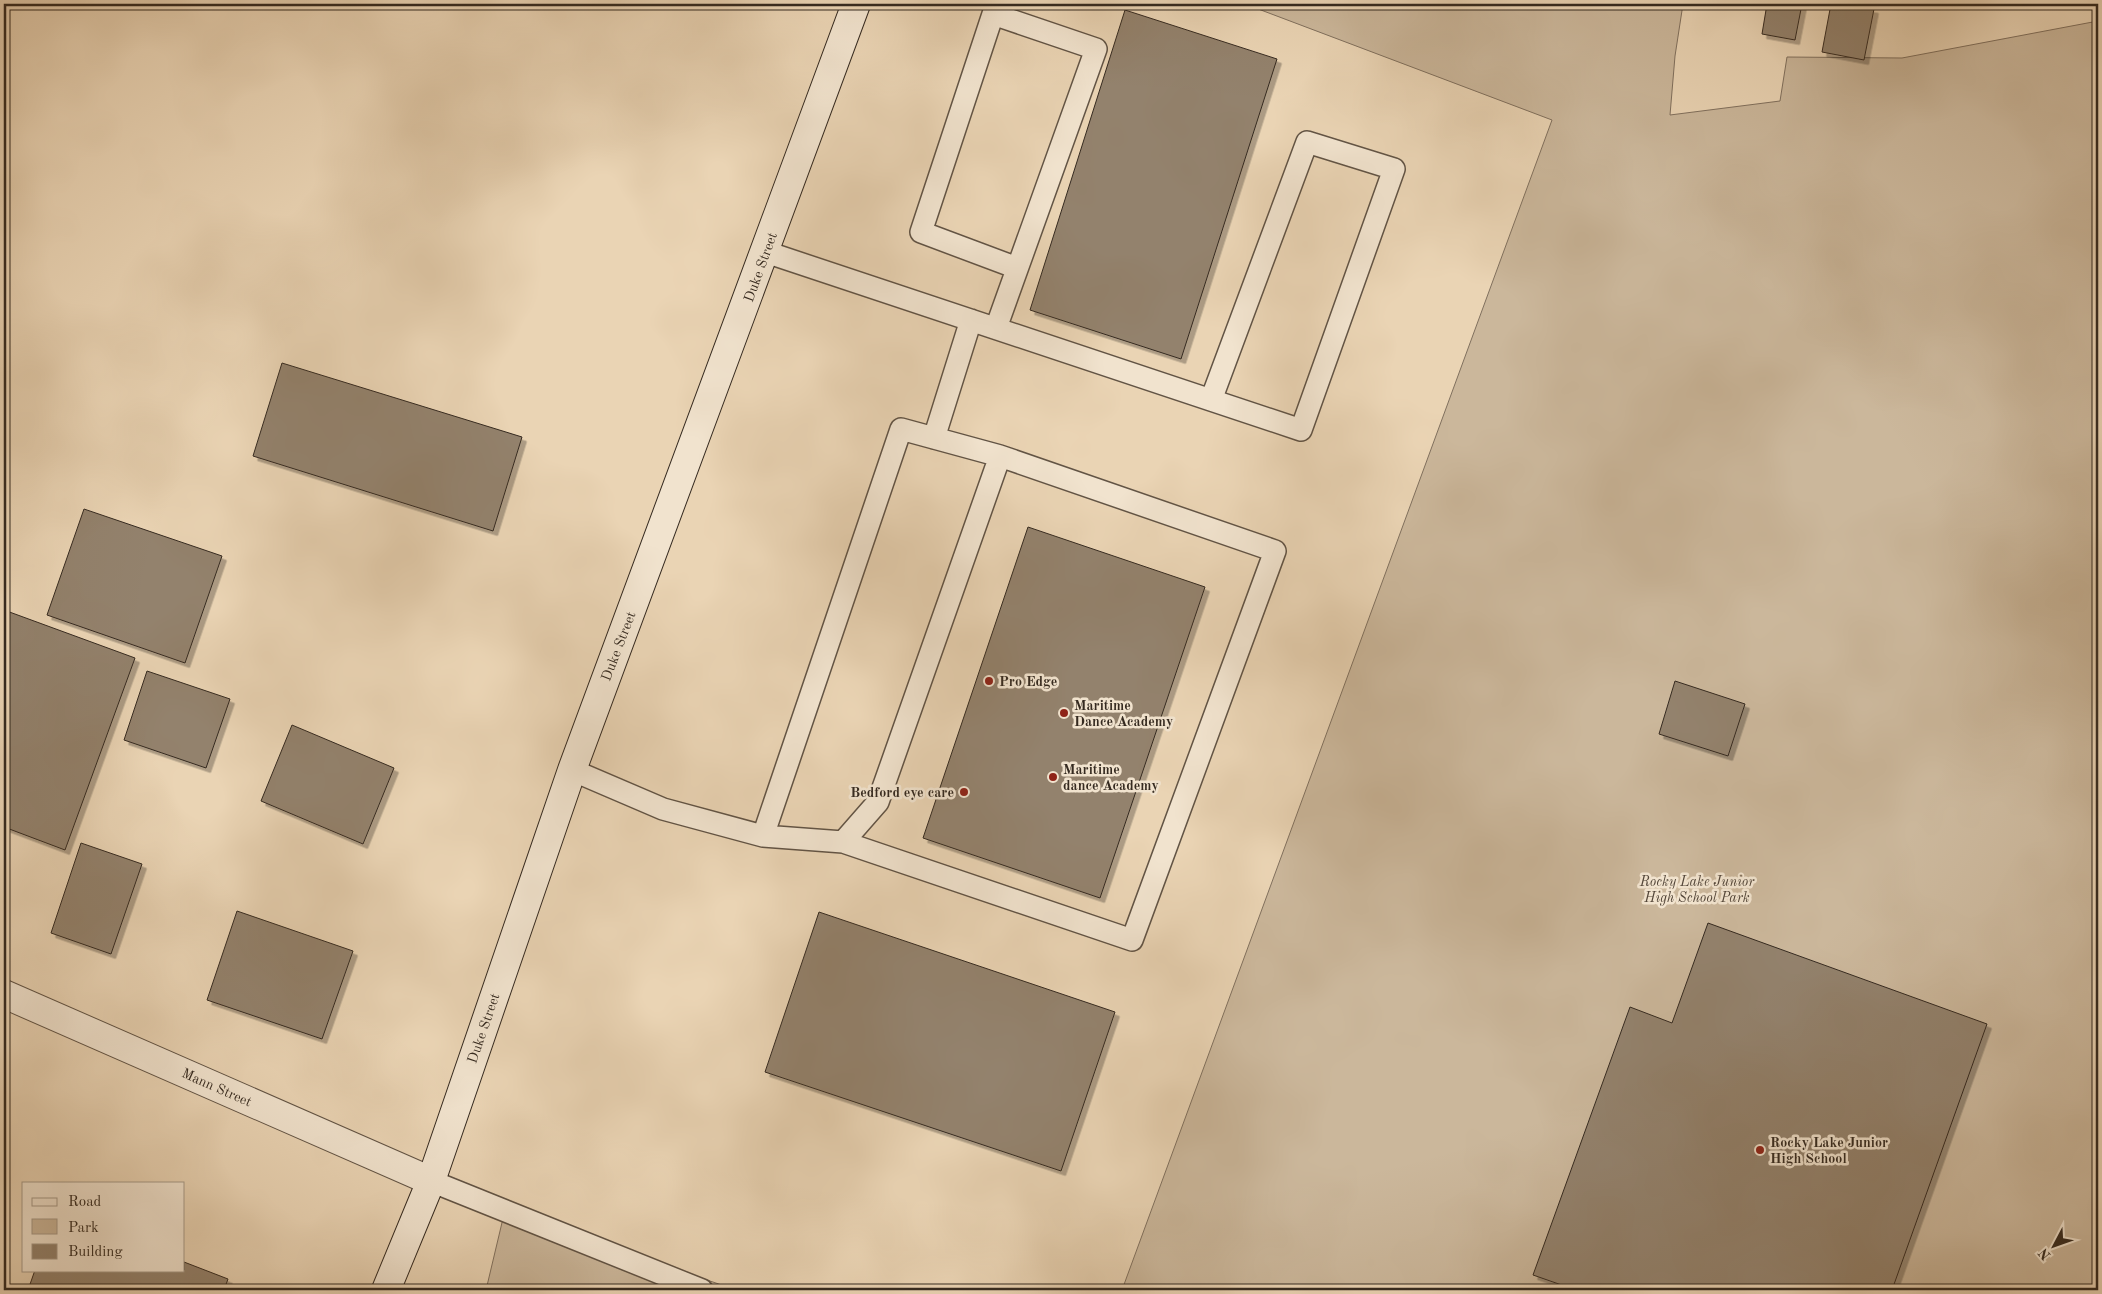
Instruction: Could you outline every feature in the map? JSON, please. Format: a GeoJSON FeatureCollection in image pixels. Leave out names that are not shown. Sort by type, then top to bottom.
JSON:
{"type":"FeatureCollection","features":[{"type":"Feature","properties":{"kind":"main road","name":"Duke Street"},"geometry":{"type":"LineString","coordinates":[[386,1290],[431,1181],[572,770],[766,252],[856,4]]}},
{"type":"Feature","properties":{"kind":"main road","name":"Mann Street"},"geometry":{"type":"LineString","coordinates":[[4,994],[431,1181]]}},
{"type":"Feature","properties":{"kind":"lane"},"geometry":{"type":"LineString","coordinates":[[996,328],[1096,48],[993,14],[922,232],[1017,268]]}},
{"type":"Feature","properties":{"kind":"lane"},"geometry":{"type":"LineString","coordinates":[[766,252],[1301,430],[1394,170],[1307,142],[1211,400]]}},
{"type":"Feature","properties":{"kind":"lane"},"geometry":{"type":"LineString","coordinates":[[934,438],[970,320]]}},
{"type":"Feature","properties":{"kind":"lane"},"geometry":{"type":"LineString","coordinates":[[572,770],[663,809],[763,836],[843,842],[1132,940],[1275,551],[1000,456],[901,429],[763,836]]}},
{"type":"Feature","properties":{"kind":"lane"},"geometry":{"type":"LineString","coordinates":[[843,842],[878,802],[1000,456]]}},
{"type":"Feature","properties":{"kind":"lane"},"geometry":{"type":"LineString","coordinates":[[431,1181],[702,1290]]}},
{"type":"Feature","properties":{"kind":"green space","name":"Rocky Lake Junior High School Park"},"geometry":{"type":"Polygon","coordinates":[[[1245,4],[1683,4],[1675,56],[1670,115],[1780,101],[1787,57],[1902,58],[2098,21],[2098,1290],[1122,1290],[1552,120],[1245,4]]]}},
{"type":"Feature","properties":{"kind":"green space"},"geometry":{"type":"Polygon","coordinates":[[[505,1210],[736,1290],[486,1290],[505,1210]]]}},
{"type":"Feature","properties":{"kind":"building"},"geometry":{"type":"Polygon","coordinates":[[[1767,4],[1802,4],[1795,40],[1762,34],[1767,4]]]}},
{"type":"Feature","properties":{"kind":"building"},"geometry":{"type":"Polygon","coordinates":[[[1831,4],[1847,4],[1874,9],[1864,60],[1822,52],[1831,4]]]}},
{"type":"Feature","properties":{"kind":"building"},"geometry":{"type":"Polygon","coordinates":[[[1125,10],[1277,59],[1181,359],[1030,310],[1125,10]]]}},
{"type":"Feature","properties":{"kind":"building"},"geometry":{"type":"Polygon","coordinates":[[[282,363],[522,437],[493,531],[253,456],[282,363]]]}},
{"type":"Feature","properties":{"kind":"building"},"geometry":{"type":"Polygon","coordinates":[[[84,509],[222,556],[185,663],[47,615],[84,509]]]}},
{"type":"Feature","properties":{"kind":"building","name":"Maritime Dance Academy"},"geometry":{"type":"Polygon","coordinates":[[[1028,527],[1205,587],[1100,898],[923,838],[1028,527]]]}},
{"type":"Feature","properties":{"kind":"building"},"geometry":{"type":"Polygon","coordinates":[[[4,610],[135,658],[65,850],[4,827],[4,610]]]}},
{"type":"Feature","properties":{"kind":"building"},"geometry":{"type":"Polygon","coordinates":[[[147,671],[230,699],[206,768],[124,740],[147,671]]]}},
{"type":"Feature","properties":{"kind":"building"},"geometry":{"type":"Polygon","coordinates":[[[1675,681],[1745,704],[1728,756],[1659,734],[1675,681]]]}},
{"type":"Feature","properties":{"kind":"building"},"geometry":{"type":"Polygon","coordinates":[[[292,725],[394,768],[363,844],[261,801],[292,725]]]}},
{"type":"Feature","properties":{"kind":"building"},"geometry":{"type":"Polygon","coordinates":[[[81,843],[142,864],[111,954],[51,933],[81,843]]]}},
{"type":"Feature","properties":{"kind":"building"},"geometry":{"type":"Polygon","coordinates":[[[237,911],[353,951],[322,1039],[207,1000],[237,911]]]}},
{"type":"Feature","properties":{"kind":"building"},"geometry":{"type":"Polygon","coordinates":[[[819,912],[1115,1012],[1061,1171],[765,1072],[819,912]]]}},
{"type":"Feature","properties":{"kind":"building","name":"Rocky Lake Junior High School"},"geometry":{"type":"Polygon","coordinates":[[[1708,923],[1987,1024],[1892,1290],[1576,1290],[1533,1275],[1630,1007],[1672,1023],[1708,923]]]}},
{"type":"Feature","properties":{"kind":"building"},"geometry":{"type":"Polygon","coordinates":[[[185,1262],[228,1279],[224,1290],[28,1290],[34,1272],[185,1272],[185,1262]]]}},
{"type":"Feature","properties":{"kind":"place","name":"Pro Edge"},"geometry":{"type":"Point","coordinates":[989,681]}},
{"type":"Feature","properties":{"kind":"place","name":"Maritime Dance Academy"},"geometry":{"type":"Point","coordinates":[1064,713]}},
{"type":"Feature","properties":{"kind":"place","name":"Maritime dance Academy"},"geometry":{"type":"Point","coordinates":[1053,777]}},
{"type":"Feature","properties":{"kind":"place","name":"Bedford eye care"},"geometry":{"type":"Point","coordinates":[964,792]}},
{"type":"Feature","properties":{"kind":"place","name":"Rocky Lake Junior High School"},"geometry":{"type":"Point","coordinates":[1760,1150]}}]}
